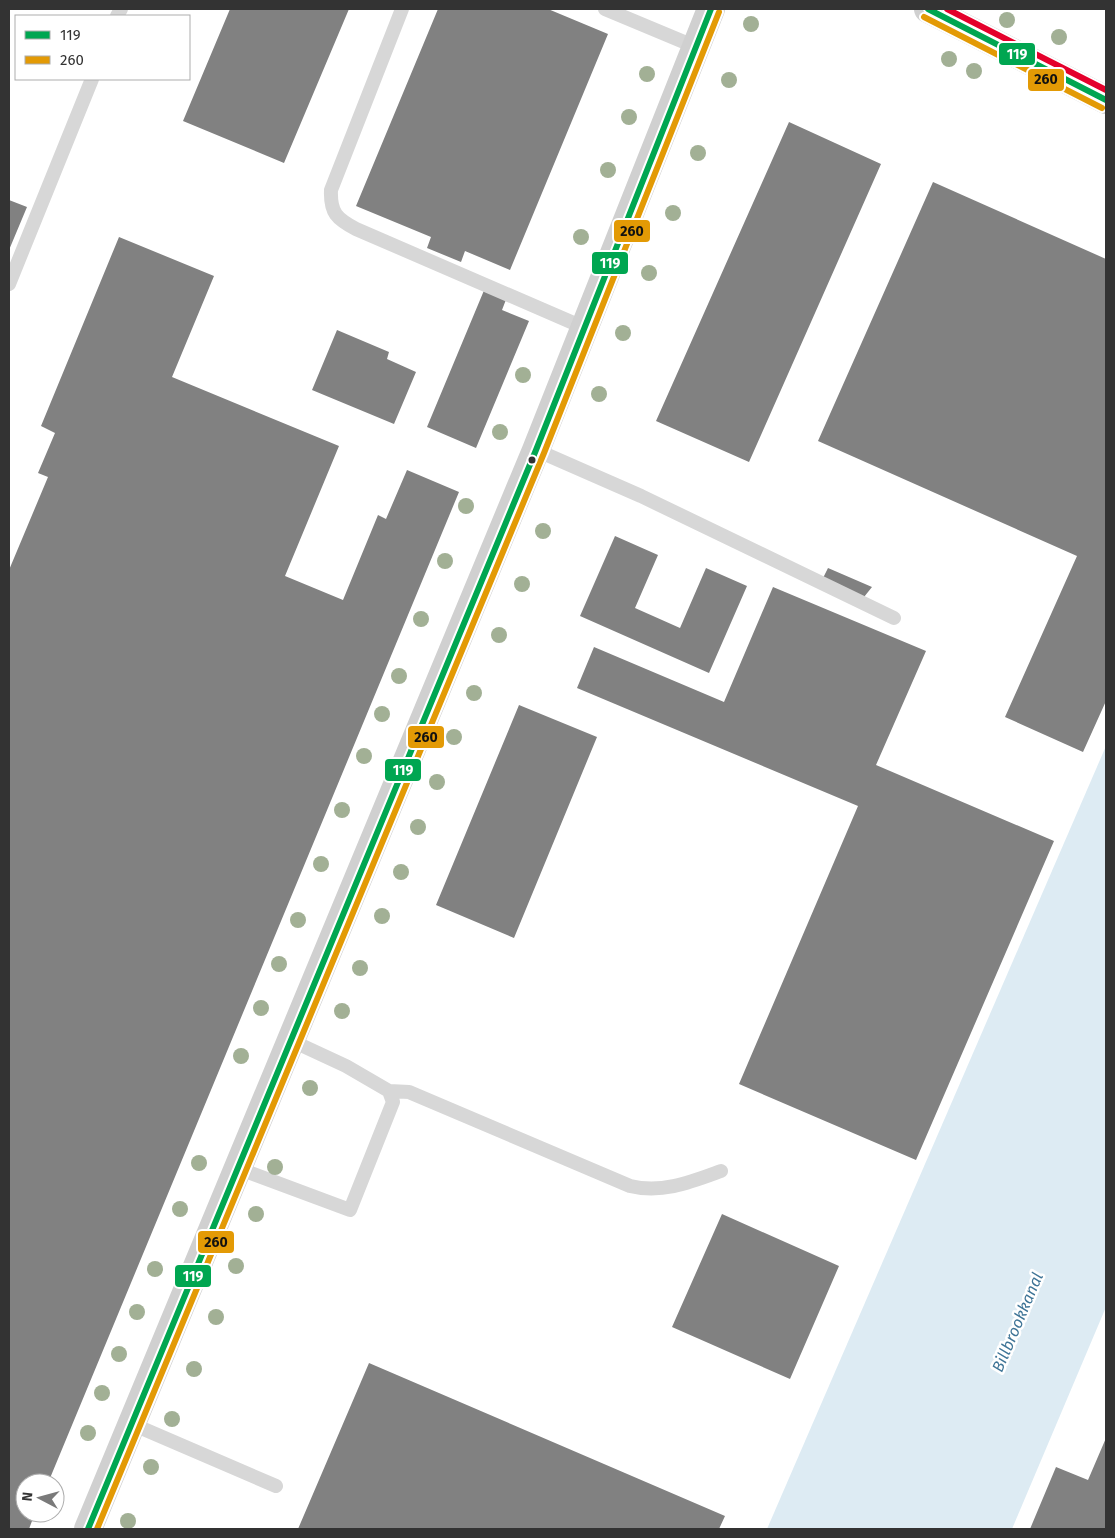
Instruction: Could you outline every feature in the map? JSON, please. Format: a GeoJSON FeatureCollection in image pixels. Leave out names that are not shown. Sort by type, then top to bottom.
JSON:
{"type":"FeatureCollection","features":[{"type":"Feature","properties":{"kind":"main road"},"geometry":{"type":"LineString","coordinates":[[88,1529],[536,450],[711,9]]}},
{"type":"Feature","properties":{"kind":"main road"},"geometry":{"type":"LineString","coordinates":[[928,9],[1106,100]]}},
{"type":"Feature","properties":{"kind":"lane"},"geometry":{"type":"LineString","coordinates":[[402,9],[332,190],[331,203],[336,215],[346,224],[356,229],[585,328]]}},
{"type":"Feature","properties":{"kind":"lane"},"geometry":{"type":"LineString","coordinates":[[605,9],[696,47]]}},
{"type":"Feature","properties":{"kind":"lane"},"geometry":{"type":"LineString","coordinates":[[9,284],[92,80]]}},
{"type":"Feature","properties":{"kind":"lane"},"geometry":{"type":"LineString","coordinates":[[536,450],[641,496],[894,618]]}},
{"type":"Feature","properties":{"kind":"lane"},"geometry":{"type":"LineString","coordinates":[[290,1040],[346,1066],[389,1091],[409,1092],[630,1186],[644,1189],[662,1189],[721,1171]]}},
{"type":"Feature","properties":{"kind":"lane"},"geometry":{"type":"LineString","coordinates":[[237,1168],[350,1210],[393,1102],[389,1091]]}},
{"type":"Feature","properties":{"kind":"lane"},"geometry":{"type":"LineString","coordinates":[[132,1424],[276,1486]]}},
{"type":"Feature","properties":{"kind":"water","name":"Billbrookkanal"},"geometry":{"type":"Polygon","coordinates":[[[1106,746],[1106,1307],[1012,1529],[767,1529],[1106,746]]]}},
{"type":"Feature","properties":{"kind":"building"},"geometry":{"type":"Polygon","coordinates":[[[230,9],[349,9],[284,163],[183,121],[230,9]]]}},
{"type":"Feature","properties":{"kind":"building"},"geometry":{"type":"Polygon","coordinates":[[[438,9],[548,9],[608,34],[510,270],[465,251],[461,262],[427,248],[431,237],[356,206],[438,9]]]}},
{"type":"Feature","properties":{"kind":"building"},"geometry":{"type":"Polygon","coordinates":[[[789,122],[881,164],[749,462],[656,421],[789,122]]]}},
{"type":"Feature","properties":{"kind":"building"},"geometry":{"type":"Polygon","coordinates":[[[933,182],[1106,259],[1106,701],[1083,752],[1005,717],[1077,556],[818,441],[933,182]]]}},
{"type":"Feature","properties":{"kind":"building"},"geometry":{"type":"Polygon","coordinates":[[[9,200],[27,207],[9,250],[9,200]]]}},
{"type":"Feature","properties":{"kind":"building"},"geometry":{"type":"Polygon","coordinates":[[[119,237],[214,276],[172,377],[339,446],[285,576],[343,600],[378,515],[386,519],[407,470],[459,492],[52,1473],[15,1473],[15,1523],[31,1523],[29,1529],[9,1529],[9,570],[48,477],[38,473],[55,433],[41,426],[119,237]]]}},
{"type":"Feature","properties":{"kind":"building"},"geometry":{"type":"Polygon","coordinates":[[[485,288],[507,297],[502,310],[529,321],[476,448],[427,427],[485,288]]]}},
{"type":"Feature","properties":{"kind":"building"},"geometry":{"type":"Polygon","coordinates":[[[337,330],[389,352],[387,359],[416,372],[394,424],[312,390],[337,330]]]}},
{"type":"Feature","properties":{"kind":"building"},"geometry":{"type":"Polygon","coordinates":[[[615,536],[658,555],[635,608],[680,628],[706,568],[747,586],[709,673],[580,616],[615,536]]]}},
{"type":"Feature","properties":{"kind":"building"},"geometry":{"type":"Polygon","coordinates":[[[828,568],[872,587],[864,597],[823,578],[828,568]]]}},
{"type":"Feature","properties":{"kind":"building"},"geometry":{"type":"Polygon","coordinates":[[[773,587],[926,651],[876,765],[1054,841],[916,1160],[739,1084],[858,806],[577,688],[594,647],[724,702],[773,587]]]}},
{"type":"Feature","properties":{"kind":"building"},"geometry":{"type":"Polygon","coordinates":[[[519,705],[597,737],[514,938],[436,905],[519,705]]]}},
{"type":"Feature","properties":{"kind":"building"},"geometry":{"type":"Polygon","coordinates":[[[722,1214],[839,1266],[790,1379],[672,1327],[722,1214]]]}},
{"type":"Feature","properties":{"kind":"building"},"geometry":{"type":"Polygon","coordinates":[[[369,1363],[725,1516],[719,1529],[298,1529],[369,1363]]]}},
{"type":"Feature","properties":{"kind":"building"},"geometry":{"type":"Polygon","coordinates":[[[1106,1438],[1106,1529],[1030,1529],[1056,1467],[1088,1480],[1106,1438]]]}},
{"type":"Feature","properties":{"kind":"transit line","name":"119"},"geometry":{"type":"LineString","coordinates":[[88,1529],[536,450],[711,9]]}},
{"type":"Feature","properties":{"kind":"transit line","name":"119"},"geometry":{"type":"LineString","coordinates":[[928,9],[1106,100]]}},
{"type":"Feature","properties":{"kind":"transit line"},"geometry":{"type":"LineString","coordinates":[[947,9],[1106,90]]}},
{"type":"Feature","properties":{"kind":"transit line","name":"260"},"geometry":{"type":"LineString","coordinates":[[97,1529],[544,453],[719,12]]}},
{"type":"Feature","properties":{"kind":"transit line","name":"260"},"geometry":{"type":"LineString","coordinates":[[924,17],[1102,108]]}}]}
